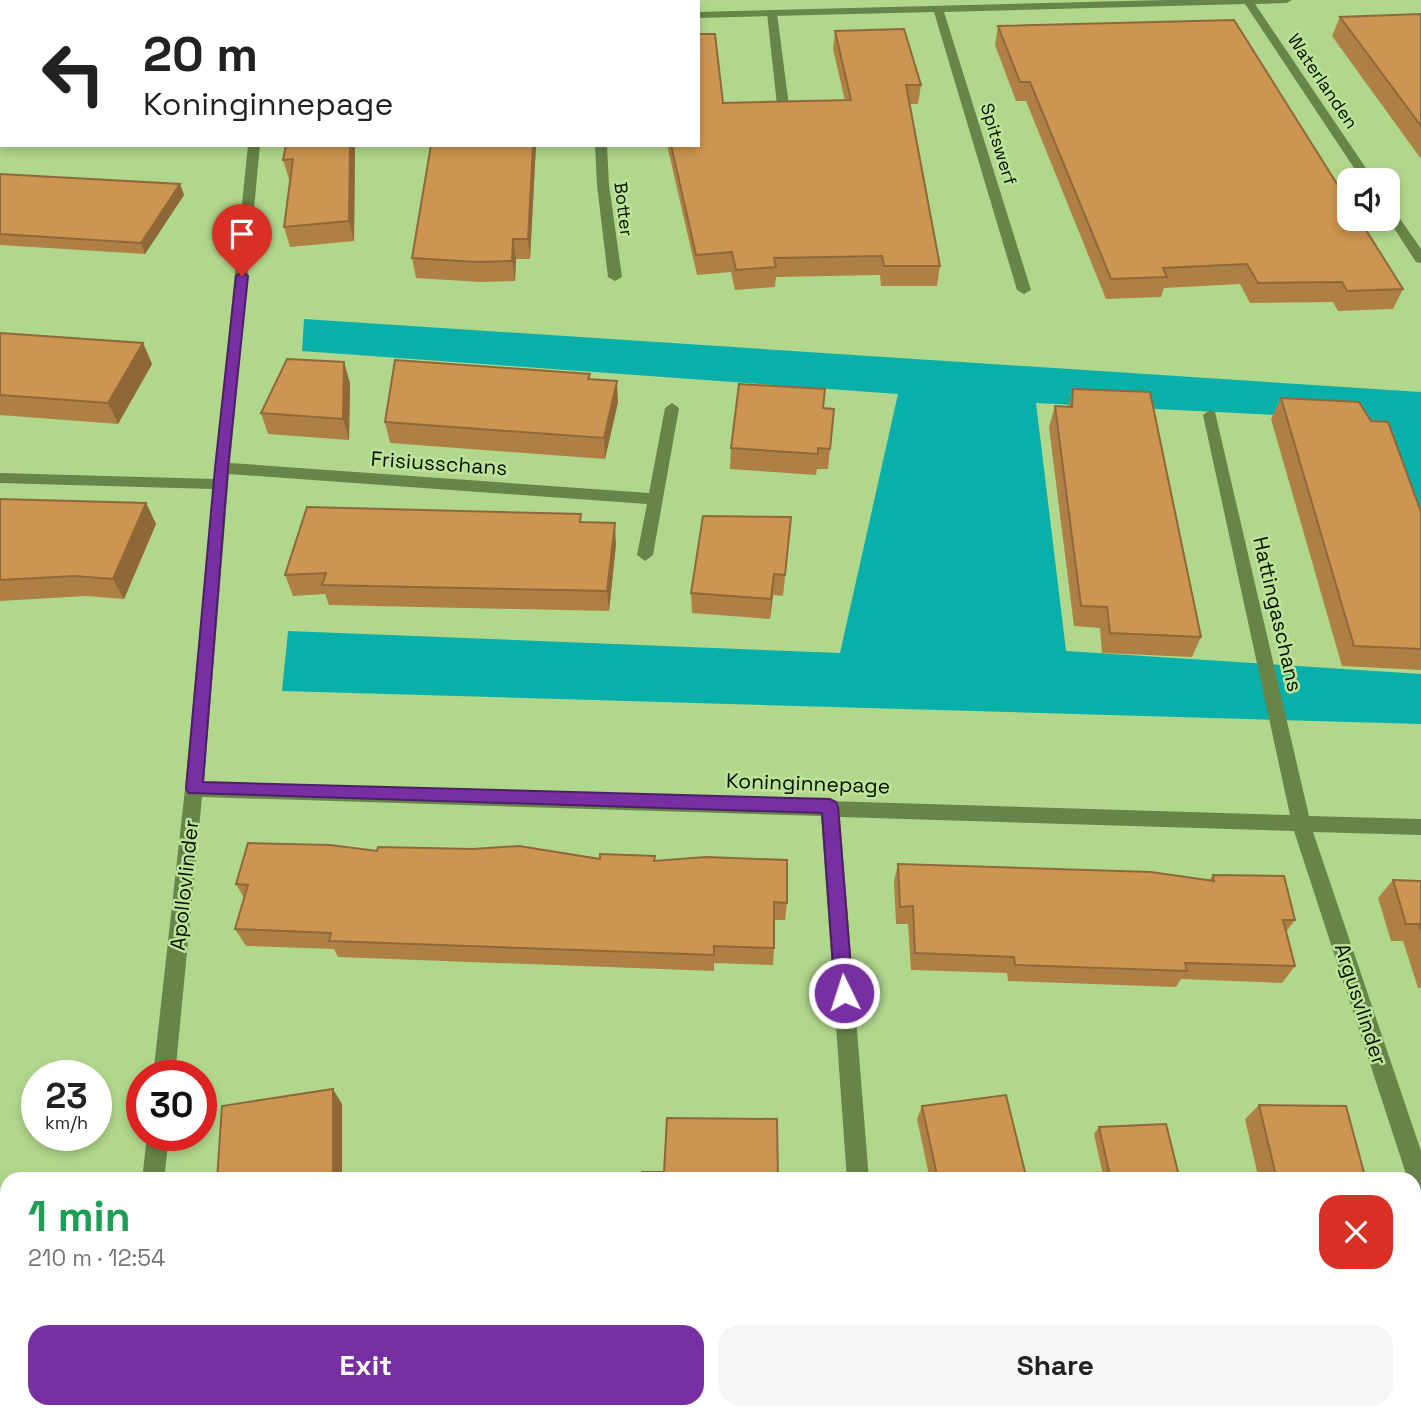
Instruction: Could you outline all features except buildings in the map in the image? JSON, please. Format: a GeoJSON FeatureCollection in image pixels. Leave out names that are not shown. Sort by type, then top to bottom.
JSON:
{"type":"FeatureCollection","features":[{"type":"Feature","properties":{"kind":"street"},"geometry":{"type":"LineString","coordinates":[[700,15],[1287,0]]}},
{"type":"Feature","properties":{"kind":"street","name":"Waterlanden"},"geometry":{"type":"LineString","coordinates":[[1248,1],[1360,168]]}},
{"type":"Feature","properties":{"kind":"street","name":"Spitswerf"},"geometry":{"type":"LineString","coordinates":[[938,8],[1024,290]]}},
{"type":"Feature","properties":{"kind":"street"},"geometry":{"type":"LineString","coordinates":[[772,13],[784,114]]}},
{"type":"Feature","properties":{"kind":"street","name":"Apollovlinder"},"geometry":{"type":"LineString","coordinates":[[166,1060],[194,789],[221,476],[254,147]]}},
{"type":"Feature","properties":{"kind":"street","name":"Botter"},"geometry":{"type":"LineString","coordinates":[[601,147],[603,185],[615,277]]}},
{"type":"Feature","properties":{"kind":"street"},"geometry":{"type":"LineString","coordinates":[[1400,228],[1421,259]]}},
{"type":"Feature","properties":{"kind":"street"},"geometry":{"type":"LineString","coordinates":[[645,555],[673,408]]}},
{"type":"Feature","properties":{"kind":"street","name":"Hattingaschans"},"geometry":{"type":"LineString","coordinates":[[1210,415],[1301,823]]}},
{"type":"Feature","properties":{"kind":"street","name":"Frisiusschans"},"geometry":{"type":"LineString","coordinates":[[0,478],[221,476],[654,499]]}},
{"type":"Feature","properties":{"kind":"street","name":"Koninginnepage"},"geometry":{"type":"LineString","coordinates":[[194,789],[1421,827]]}},
{"type":"Feature","properties":{"kind":"street"},"geometry":{"type":"LineString","coordinates":[[830,807],[857,1172]]}},
{"type":"Feature","properties":{"kind":"street","name":"Argusvlinder"},"geometry":{"type":"LineString","coordinates":[[1301,823],[1417,1172]]}},
{"type":"Feature","properties":{"kind":"street"},"geometry":{"type":"LineString","coordinates":[[154,1172],[156,1151]]}},
{"type":"Feature","properties":{"kind":"water"},"geometry":{"type":"Polygon","coordinates":[[[304,319],[1421,392],[1421,547],[1374,420],[1036,403],[1066,651],[1421,674],[1421,724],[282,691],[288,631],[840,653],[898,394],[302,351],[304,319]]]}},
{"type":"Feature","properties":{"kind":"route"},"geometry":{"type":"LineString","coordinates":[[242,276],[194,789],[830,807],[844,993]]}}]}
